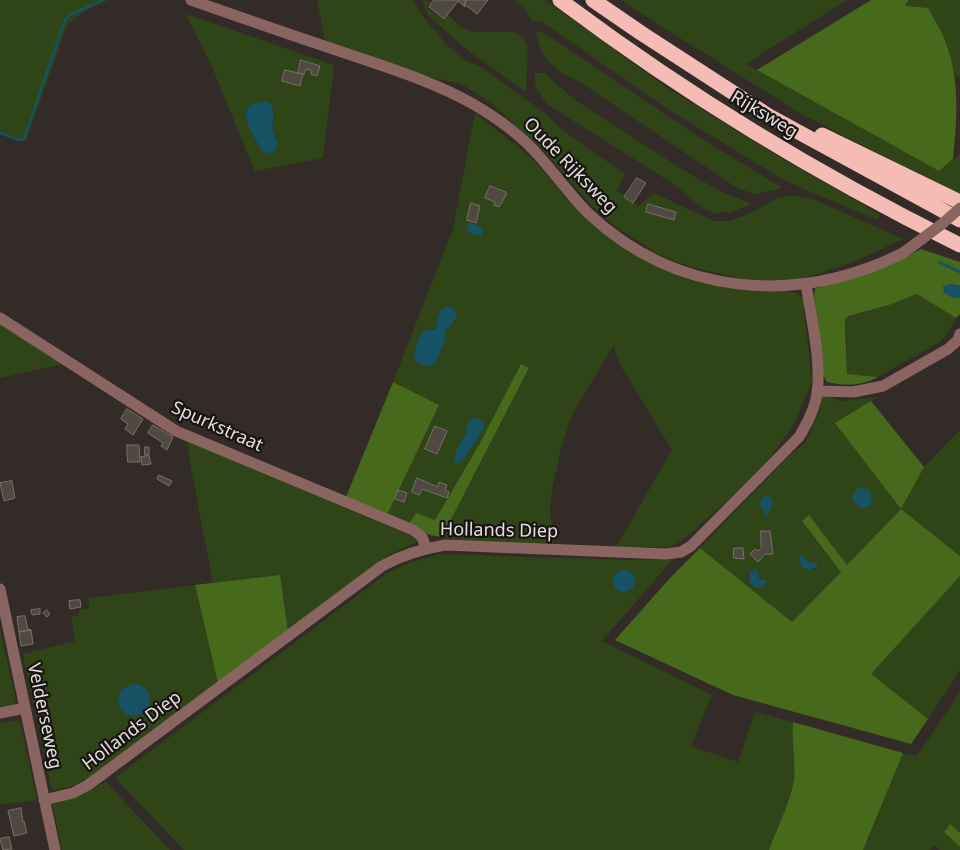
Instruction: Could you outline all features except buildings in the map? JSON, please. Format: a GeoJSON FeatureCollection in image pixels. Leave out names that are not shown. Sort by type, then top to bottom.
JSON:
{"type":"FeatureCollection","features":[{"type":"Feature","properties":{"kind":"highway","name":"Rijksweg"},"geometry":{"type":"LineString","coordinates":[[560,0],[607,36],[702,99],[832,177],[960,244]]}},
{"type":"Feature","properties":{"kind":"highway","name":"Rijksweg"},"geometry":{"type":"LineString","coordinates":[[593,0],[769,116],[960,220]]}},
{"type":"Feature","properties":{"kind":"highway"},"geometry":{"type":"LineString","coordinates":[[769,116],[816,132],[960,202]]}},
{"type":"Feature","properties":{"kind":"street","name":"Oude Rijksweg"},"geometry":{"type":"LineString","coordinates":[[191,0],[433,84],[472,104],[497,119],[528,144],[588,213],[608,230],[661,262],[702,277],[744,285],[778,286],[806,284],[853,274],[903,253],[936,230],[960,208]]}},
{"type":"Feature","properties":{"kind":"street","name":"Hollands Diep"},"geometry":{"type":"LineString","coordinates":[[44,800],[73,793],[88,786],[382,566],[401,556],[426,548],[445,545],[666,554],[681,552],[691,546],[799,437],[812,412],[817,391],[818,372],[806,284]]}},
{"type":"Feature","properties":{"kind":"street","name":"Spurkstraat"},"geometry":{"type":"LineString","coordinates":[[0,318],[176,431],[413,530],[422,537],[426,548]]}},
{"type":"Feature","properties":{"kind":"street"},"geometry":{"type":"LineString","coordinates":[[817,391],[853,392],[883,386],[948,349],[959,338]]}},
{"type":"Feature","properties":{"kind":"street","name":"Velderseweg"},"geometry":{"type":"LineString","coordinates":[[0,589],[55,850]]}},
{"type":"Feature","properties":{"kind":"street"},"geometry":{"type":"LineString","coordinates":[[0,713],[25,708]]}},
{"type":"Feature","properties":{"kind":"green space"},"geometry":{"type":"Polygon","coordinates":[[[0,0],[108,0],[83,12],[67,25],[26,141],[0,133],[0,0]]]}},
{"type":"Feature","properties":{"kind":"green space"},"geometry":{"type":"Polygon","coordinates":[[[317,0],[412,0],[448,46],[465,60],[481,67],[545,113],[561,129],[625,174],[617,191],[639,206],[654,193],[713,221],[727,221],[745,216],[777,198],[791,195],[813,199],[903,239],[856,261],[798,280],[743,279],[691,267],[660,255],[616,227],[593,207],[541,148],[490,102],[461,84],[429,77],[325,42],[317,0]]]}},
{"type":"Feature","properties":{"kind":"green space"},"geometry":{"type":"Polygon","coordinates":[[[422,0],[431,2],[426,7],[443,20],[448,15],[467,30],[474,32],[510,32],[524,38],[528,50],[526,92],[470,52],[450,35],[428,15],[422,0]]]}},
{"type":"Feature","properties":{"kind":"green space"},"geometry":{"type":"Polygon","coordinates":[[[514,0],[545,0],[669,89],[761,146],[880,215],[877,220],[779,177],[666,108],[541,21],[532,21],[525,9],[514,0]]]}},
{"type":"Feature","properties":{"kind":"green space"},"geometry":{"type":"Polygon","coordinates":[[[621,0],[847,0],[746,64],[939,171],[957,157],[960,152],[959,195],[803,115],[621,0]]]}},
{"type":"Feature","properties":{"kind":"green space"},"geometry":{"type":"Polygon","coordinates":[[[871,0],[908,0],[905,6],[928,8],[944,39],[954,71],[956,130],[953,159],[939,171],[757,70],[871,0]]]}},
{"type":"Feature","properties":{"kind":"green space"},"geometry":{"type":"Polygon","coordinates":[[[908,0],[960,0],[960,77],[955,76],[946,42],[939,31],[904,6],[908,0]]]}},
{"type":"Feature","properties":{"kind":"green space"},"geometry":{"type":"Polygon","coordinates":[[[186,14],[334,65],[323,158],[255,171],[211,64],[186,14]],[[265,101],[248,107],[247,122],[261,149],[277,140],[273,130],[274,113],[265,101]]]}},
{"type":"Feature","properties":{"kind":"green space"},"geometry":{"type":"Polygon","coordinates":[[[536,32],[542,32],[549,36],[702,139],[783,188],[755,194],[737,188],[580,82],[556,69],[541,50],[536,32]]]}},
{"type":"Feature","properties":{"kind":"green space"},"geometry":{"type":"Polygon","coordinates":[[[534,73],[544,73],[575,100],[683,170],[722,192],[752,204],[731,212],[714,213],[703,209],[675,185],[547,104],[536,88],[534,73]]]}},
{"type":"Feature","properties":{"kind":"green space"},"geometry":{"type":"Polygon","coordinates":[[[475,113],[532,158],[584,216],[662,268],[687,279],[717,285],[798,293],[803,300],[812,381],[793,426],[769,459],[732,496],[678,543],[670,547],[616,547],[672,450],[622,368],[614,344],[573,413],[562,444],[552,489],[550,509],[553,545],[465,541],[442,537],[529,369],[522,364],[480,443],[435,520],[408,525],[387,515],[439,405],[393,382],[453,229],[475,113]],[[440,311],[436,328],[423,333],[414,353],[436,363],[445,340],[446,331],[452,324],[440,311]],[[471,419],[467,423],[465,438],[457,449],[466,457],[479,436],[484,423],[480,419],[471,419]]]}},
{"type":"Feature","properties":{"kind":"green space"},"geometry":{"type":"Polygon","coordinates":[[[921,249],[960,262],[960,286],[951,284],[951,297],[960,298],[960,314],[956,318],[917,294],[889,305],[849,316],[846,318],[845,323],[847,374],[878,377],[866,382],[853,384],[827,382],[822,373],[815,289],[905,257],[921,249]]]}},
{"type":"Feature","properties":{"kind":"green space"},"geometry":{"type":"Polygon","coordinates":[[[917,294],[956,318],[950,330],[940,342],[878,377],[847,374],[846,318],[917,294]]]}},
{"type":"Feature","properties":{"kind":"green space"},"geometry":{"type":"Polygon","coordinates":[[[0,324],[54,359],[62,364],[0,378],[0,324]]]}},
{"type":"Feature","properties":{"kind":"green space"},"geometry":{"type":"Polygon","coordinates":[[[521,364],[529,368],[442,537],[430,535],[408,525],[416,513],[435,520],[480,443],[521,364]]]}},
{"type":"Feature","properties":{"kind":"green space"},"geometry":{"type":"Polygon","coordinates":[[[393,382],[439,405],[387,515],[346,497],[393,382]]]}},
{"type":"Feature","properties":{"kind":"green space"},"geometry":{"type":"Polygon","coordinates":[[[822,393],[840,401],[878,397],[836,423],[901,509],[847,565],[809,515],[802,521],[841,572],[792,622],[700,548],[789,456],[805,443],[820,411],[822,393]],[[803,556],[804,569],[814,570],[819,566],[808,562],[803,556]],[[754,569],[748,574],[748,580],[752,586],[760,588],[768,583],[759,579],[757,571],[754,569]]]}},
{"type":"Feature","properties":{"kind":"green space"},"geometry":{"type":"Polygon","coordinates":[[[871,401],[924,467],[901,509],[835,423],[871,401]]]}},
{"type":"Feature","properties":{"kind":"green space"},"geometry":{"type":"Polygon","coordinates":[[[960,430],[960,556],[901,509],[924,467],[960,430]]]}},
{"type":"Feature","properties":{"kind":"green space"},"geometry":{"type":"Polygon","coordinates":[[[187,437],[264,473],[411,536],[418,542],[390,554],[288,631],[280,575],[213,583],[190,463],[187,437]]]}},
{"type":"Feature","properties":{"kind":"green space"},"geometry":{"type":"Polygon","coordinates":[[[901,509],[960,556],[960,576],[871,674],[928,719],[911,744],[733,695],[615,640],[670,578],[700,548],[792,622],[841,572],[802,521],[809,515],[847,565],[901,509]]]}},
{"type":"Feature","properties":{"kind":"green space"},"geometry":{"type":"Polygon","coordinates":[[[440,554],[629,560],[673,559],[602,641],[712,695],[691,746],[738,762],[755,712],[793,722],[794,780],[786,807],[769,850],[184,850],[115,778],[386,574],[408,563],[440,554]],[[635,578],[614,582],[616,588],[622,592],[628,592],[635,584],[635,578]]]}},
{"type":"Feature","properties":{"kind":"green space"},"geometry":{"type":"Polygon","coordinates":[[[280,575],[288,631],[218,683],[195,585],[280,575]]]}},
{"type":"Feature","properties":{"kind":"green space"},"geometry":{"type":"Polygon","coordinates":[[[960,576],[960,670],[928,719],[870,675],[960,576]]]}},
{"type":"Feature","properties":{"kind":"green space"},"geometry":{"type":"Polygon","coordinates":[[[195,585],[218,683],[109,767],[76,785],[52,791],[23,654],[75,641],[71,617],[79,616],[79,610],[90,608],[88,598],[195,585]],[[127,685],[121,690],[149,703],[149,695],[127,685]]]}},
{"type":"Feature","properties":{"kind":"green space"},"geometry":{"type":"Polygon","coordinates":[[[0,629],[17,706],[0,709],[0,629]]]}},
{"type":"Feature","properties":{"kind":"green space"},"geometry":{"type":"Polygon","coordinates":[[[960,692],[960,833],[950,824],[944,832],[960,847],[960,850],[940,850],[934,845],[930,850],[863,850],[903,753],[917,756],[960,692]]]}},
{"type":"Feature","properties":{"kind":"green space"},"geometry":{"type":"Polygon","coordinates":[[[20,721],[37,800],[0,805],[0,723],[20,721]]]}},
{"type":"Feature","properties":{"kind":"green space"},"geometry":{"type":"Polygon","coordinates":[[[793,722],[903,753],[863,850],[769,850],[794,780],[793,722]]]}},
{"type":"Feature","properties":{"kind":"green space"},"geometry":{"type":"Polygon","coordinates":[[[106,782],[170,850],[62,850],[52,803],[106,782]]]}},
{"type":"Feature","properties":{"kind":"green space"},"geometry":{"type":"Polygon","coordinates":[[[950,824],[960,833],[960,847],[944,832],[950,824]]]}},
{"type":"Feature","properties":{"kind":"water"},"geometry":{"type":"Polygon","coordinates":[[[265,101],[272,106],[273,130],[278,144],[276,150],[268,153],[261,149],[249,127],[246,115],[251,105],[265,101]]]}},
{"type":"Feature","properties":{"kind":"water"},"geometry":{"type":"Polygon","coordinates":[[[469,222],[484,228],[481,236],[466,231],[469,222]]]}},
{"type":"Feature","properties":{"kind":"water"},"geometry":{"type":"Polygon","coordinates":[[[951,284],[960,286],[960,298],[951,297],[944,293],[943,286],[951,284]]]}},
{"type":"Feature","properties":{"kind":"water"},"geometry":{"type":"Polygon","coordinates":[[[448,306],[453,308],[457,317],[446,331],[445,340],[436,363],[429,367],[419,363],[414,357],[421,334],[424,331],[435,330],[441,310],[448,306]]]}},
{"type":"Feature","properties":{"kind":"water"},"geometry":{"type":"Polygon","coordinates":[[[473,418],[482,420],[484,428],[466,455],[459,463],[456,463],[454,460],[457,449],[466,434],[467,423],[473,418]]]}},
{"type":"Feature","properties":{"kind":"water"},"geometry":{"type":"Polygon","coordinates":[[[862,487],[870,491],[872,500],[870,506],[864,508],[859,507],[852,499],[854,491],[862,487]]]}},
{"type":"Feature","properties":{"kind":"water"},"geometry":{"type":"Polygon","coordinates":[[[767,495],[770,496],[773,502],[767,517],[760,505],[761,499],[767,495]]]}},
{"type":"Feature","properties":{"kind":"water"},"geometry":{"type":"Polygon","coordinates":[[[802,555],[808,562],[817,563],[818,567],[810,570],[803,568],[798,560],[802,555]]]}},
{"type":"Feature","properties":{"kind":"water"},"geometry":{"type":"Polygon","coordinates":[[[754,569],[758,572],[759,579],[768,582],[760,588],[754,587],[749,582],[749,572],[754,569]]]}},
{"type":"Feature","properties":{"kind":"water"},"geometry":{"type":"Polygon","coordinates":[[[624,570],[632,573],[635,581],[632,589],[624,592],[616,589],[613,581],[616,573],[624,570]]]}},
{"type":"Feature","properties":{"kind":"water"},"geometry":{"type":"Polygon","coordinates":[[[134,684],[140,685],[145,689],[149,694],[149,706],[145,711],[140,715],[134,716],[128,715],[123,711],[119,706],[118,700],[119,694],[123,689],[128,685],[134,684]]]}},
{"type":"Feature","properties":{"kind":"waterway"},"geometry":{"type":"LineString","coordinates":[[0,133],[19,140],[24,139],[65,20],[70,15],[102,0]]}},
{"type":"Feature","properties":{"kind":"waterway"},"geometry":{"type":"LineString","coordinates":[[939,262],[960,272]]}}]}
